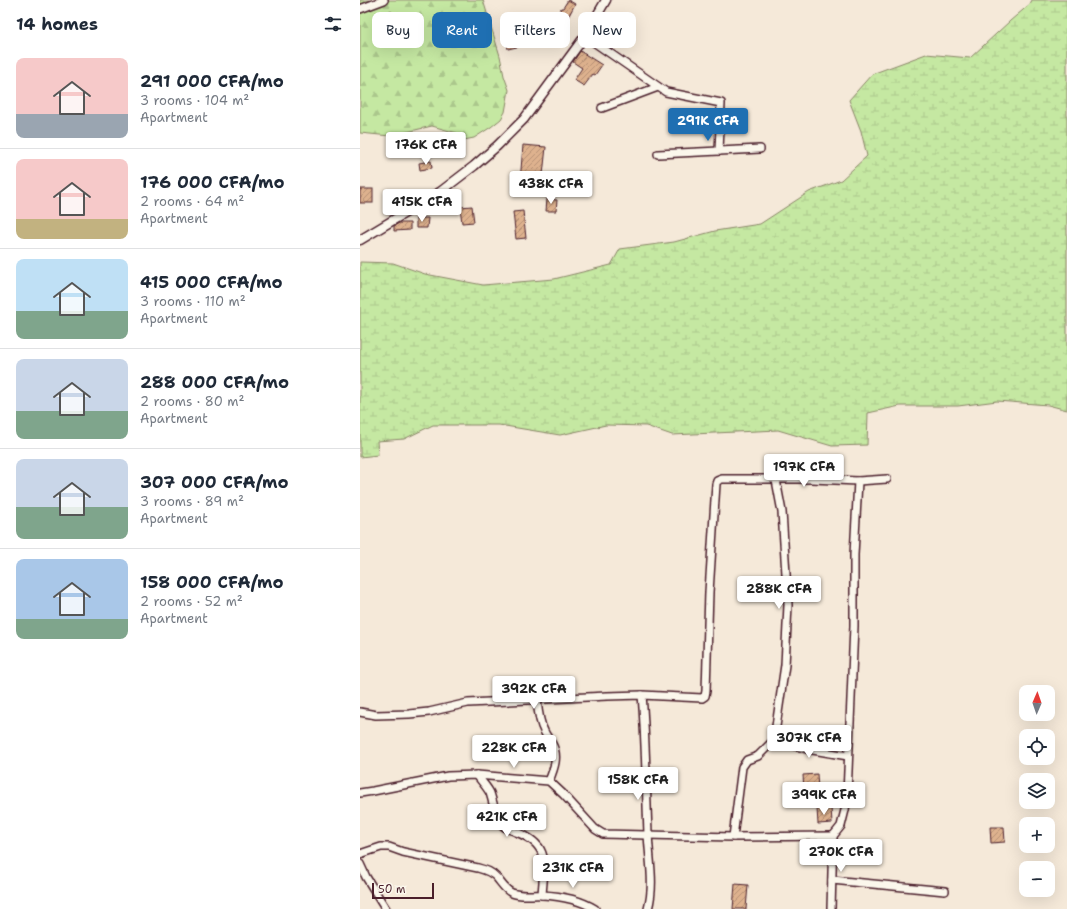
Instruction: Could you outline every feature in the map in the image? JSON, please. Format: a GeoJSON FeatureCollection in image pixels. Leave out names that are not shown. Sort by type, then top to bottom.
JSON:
{"type":"FeatureCollection","features":[{"type":"Feature","properties":{"kind":"street"},"geometry":{"type":"LineString","coordinates":[[360,9],[384,0]]}},
{"type":"Feature","properties":{"kind":"street"},"geometry":{"type":"LineString","coordinates":[[600,4],[606,0]]}},
{"type":"Feature","properties":{"kind":"street"},"geometry":{"type":"LineString","coordinates":[[360,240],[440,192],[497,146],[524,119],[578,46]]}},
{"type":"Feature","properties":{"kind":"street"},"geometry":{"type":"LineString","coordinates":[[602,48],[666,92],[720,103],[719,151]]}},
{"type":"Feature","properties":{"kind":"street"},"geometry":{"type":"LineString","coordinates":[[602,108],[658,87]]}},
{"type":"Feature","properties":{"kind":"street"},"geometry":{"type":"LineString","coordinates":[[658,154],[760,149]]}},
{"type":"Feature","properties":{"kind":"street"},"geometry":{"type":"LineString","coordinates":[[360,712],[376,715],[409,714],[429,712],[468,703],[494,700],[537,700],[642,695],[702,698],[705,696],[706,691],[708,607],[717,481],[722,479],[812,479],[858,481],[887,479]]}},
{"type":"Feature","properties":{"kind":"street"},"geometry":{"type":"LineString","coordinates":[[733,837],[742,767],[747,760],[758,756],[774,740],[785,665],[788,605],[782,512],[776,480]]}},
{"type":"Feature","properties":{"kind":"street"},"geometry":{"type":"LineString","coordinates":[[831,909],[833,836],[841,826],[847,795],[854,626],[854,555],[858,481]]}},
{"type":"Feature","properties":{"kind":"street"},"geometry":{"type":"LineString","coordinates":[[642,695],[645,731],[648,835],[652,870],[651,897],[648,909]]}},
{"type":"Feature","properties":{"kind":"street"},"geometry":{"type":"LineString","coordinates":[[537,700],[539,716],[544,731],[553,746],[556,755],[555,765],[549,780]]}},
{"type":"Feature","properties":{"kind":"street"},"geometry":{"type":"LineString","coordinates":[[774,740],[807,749],[848,756]]}},
{"type":"Feature","properties":{"kind":"street"},"geometry":{"type":"LineString","coordinates":[[360,793],[373,792],[448,776],[477,775],[549,780],[595,829],[603,834],[733,837],[833,836]]}},
{"type":"Feature","properties":{"kind":"street"},"geometry":{"type":"LineString","coordinates":[[477,775],[489,791],[500,823],[535,842],[542,850],[544,864],[542,895]]}},
{"type":"Feature","properties":{"kind":"street"},"geometry":{"type":"LineString","coordinates":[[360,854],[381,848],[389,848],[441,859],[488,870],[496,877],[505,889],[511,893],[524,896],[542,895],[572,899],[595,909]]}},
{"type":"Feature","properties":{"kind":"street"},"geometry":{"type":"LineString","coordinates":[[360,864],[386,909]]}},
{"type":"Feature","properties":{"kind":"street"},"geometry":{"type":"LineString","coordinates":[[832,880],[945,891]]}},
{"type":"Feature","properties":{"kind":"green space"},"geometry":{"type":"Polygon","coordinates":[[[360,0],[483,0],[487,12],[432,12],[432,48],[492,48],[492,30],[509,90],[505,112],[501,119],[474,138],[464,140],[457,133],[432,126],[390,136],[360,133],[360,0]]]}},
{"type":"Feature","properties":{"kind":"green space"},"geometry":{"type":"Polygon","coordinates":[[[1032,0],[1067,0],[1067,410],[1048,405],[997,401],[958,406],[900,406],[868,413],[867,445],[832,446],[778,430],[672,435],[646,426],[606,425],[560,435],[499,425],[433,425],[404,439],[377,441],[378,455],[360,457],[360,262],[393,263],[425,274],[483,285],[554,279],[611,265],[620,249],[674,242],[715,231],[760,224],[809,192],[841,180],[867,156],[861,131],[849,100],[872,74],[926,54],[970,58],[1030,4],[1032,0]]]}},
{"type":"Feature","properties":{"kind":"building"},"geometry":{"type":"Polygon","coordinates":[[[568,0],[575,4],[570,14],[570,12],[559,12],[561,8],[563,8],[568,0]]]}},
{"type":"Feature","properties":{"kind":"building"},"geometry":{"type":"Polygon","coordinates":[[[580,51],[602,65],[584,86],[574,80],[582,68],[573,62],[580,51]]]}},
{"type":"Feature","properties":{"kind":"building"},"geometry":{"type":"Polygon","coordinates":[[[523,145],[546,147],[542,184],[520,182],[523,145]]]}},
{"type":"Feature","properties":{"kind":"building"},"geometry":{"type":"Polygon","coordinates":[[[431,161],[432,168],[420,170],[419,163],[431,161]]]}},
{"type":"Feature","properties":{"kind":"building"},"geometry":{"type":"Polygon","coordinates":[[[360,189],[373,189],[373,203],[360,203],[360,189]]]}},
{"type":"Feature","properties":{"kind":"building"},"geometry":{"type":"Polygon","coordinates":[[[547,199],[557,200],[556,211],[546,211],[547,199]]]}},
{"type":"Feature","properties":{"kind":"building"},"geometry":{"type":"Polygon","coordinates":[[[472,206],[474,222],[462,223],[460,207],[472,206]]]}},
{"type":"Feature","properties":{"kind":"building"},"geometry":{"type":"Polygon","coordinates":[[[523,211],[526,238],[516,239],[513,212],[523,211]]]}},
{"type":"Feature","properties":{"kind":"building"},"geometry":{"type":"Polygon","coordinates":[[[416,218],[428,218],[427,228],[416,228],[416,218]]]}},
{"type":"Feature","properties":{"kind":"building"},"geometry":{"type":"Polygon","coordinates":[[[399,223],[410,223],[410,230],[394,231],[394,226],[399,223]]]}},
{"type":"Feature","properties":{"kind":"building"},"geometry":{"type":"Polygon","coordinates":[[[817,774],[818,789],[804,790],[803,775],[817,774]]]}},
{"type":"Feature","properties":{"kind":"building"},"geometry":{"type":"Polygon","coordinates":[[[831,808],[832,823],[818,824],[817,809],[831,808]]]}},
{"type":"Feature","properties":{"kind":"building"},"geometry":{"type":"Polygon","coordinates":[[[990,827],[1004,827],[1005,842],[991,843],[990,827]]]}},
{"type":"Feature","properties":{"kind":"building"},"geometry":{"type":"Polygon","coordinates":[[[735,884],[748,885],[746,909],[733,909],[735,884]]]}}]}
